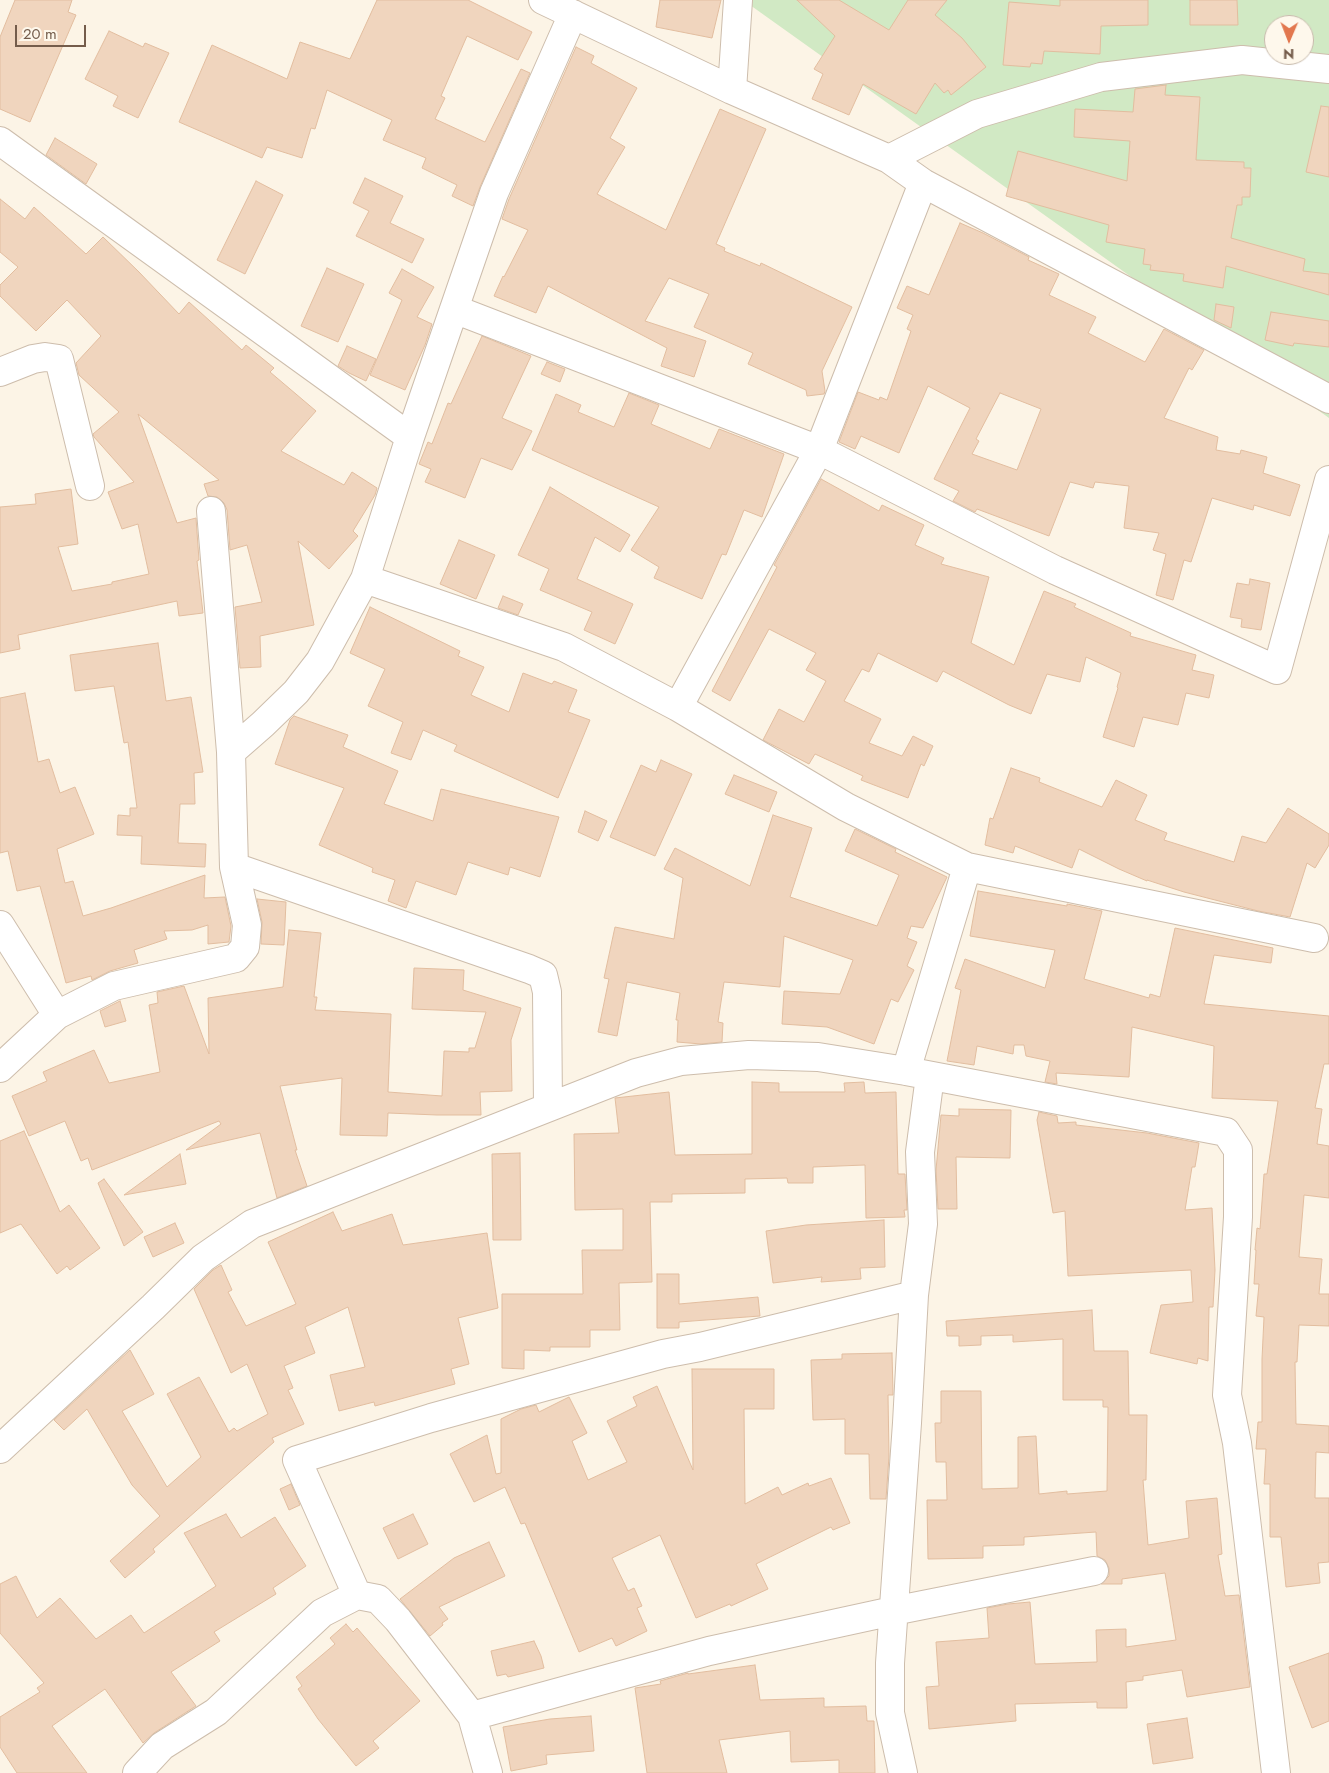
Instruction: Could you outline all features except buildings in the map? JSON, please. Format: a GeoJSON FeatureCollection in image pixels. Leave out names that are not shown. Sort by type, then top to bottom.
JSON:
{"type":"FeatureCollection","features":[{"type":"Feature","properties":{"kind":"street"},"geometry":{"type":"LineString","coordinates":[[543,0],[732,90],[889,159],[923,183],[1329,399]]}},
{"type":"Feature","properties":{"kind":"street"},"geometry":{"type":"LineString","coordinates":[[732,90],[738,0]]}},
{"type":"Feature","properties":{"kind":"street"},"geometry":{"type":"LineString","coordinates":[[231,752],[264,724],[296,692],[320,661],[366,579],[410,436],[494,193],[573,14]]}},
{"type":"Feature","properties":{"kind":"street"},"geometry":{"type":"LineString","coordinates":[[889,159],[977,114],[1101,76],[1242,60],[1329,69]]}},
{"type":"Feature","properties":{"kind":"street"},"geometry":{"type":"LineString","coordinates":[[0,141],[410,436]]}},
{"type":"Feature","properties":{"kind":"street"},"geometry":{"type":"LineString","coordinates":[[678,707],[819,450],[923,183]]}},
{"type":"Feature","properties":{"kind":"street"},"geometry":{"type":"LineString","coordinates":[[454,309],[819,450],[1054,570],[1277,670],[1329,480]]}},
{"type":"Feature","properties":{"kind":"street"},"geometry":{"type":"LineString","coordinates":[[0,372],[33,359],[45,357],[59,359],[90,486]]}},
{"type":"Feature","properties":{"kind":"street"},"geometry":{"type":"LineString","coordinates":[[0,1068],[57,1015],[114,986],[236,958],[245,947],[247,926],[234,867],[231,752],[211,511]]}},
{"type":"Feature","properties":{"kind":"street"},"geometry":{"type":"LineString","coordinates":[[366,579],[564,647],[678,707],[846,807],[967,867],[1314,938]]}},
{"type":"Feature","properties":{"kind":"street"},"geometry":{"type":"LineString","coordinates":[[234,867],[543,975],[547,992],[548,1107]]}},
{"type":"Feature","properties":{"kind":"street"},"geometry":{"type":"LineString","coordinates":[[903,1773],[890,1712],[890,1663],[914,1295],[923,1224],[918,1073],[967,867]]}},
{"type":"Feature","properties":{"kind":"street"},"geometry":{"type":"LineString","coordinates":[[0,925],[57,1015]]}},
{"type":"Feature","properties":{"kind":"street"},"geometry":{"type":"LineString","coordinates":[[0,1449],[203,1258],[252,1224],[636,1073],[682,1061],[749,1055],[818,1058],[918,1073],[1226,1132],[1238,1150],[1238,1217],[1227,1395],[1237,1443],[1276,1773]]}},
{"type":"Feature","properties":{"kind":"street"},"geometry":{"type":"LineString","coordinates":[[357,1595],[297,1460],[431,1418],[663,1354],[700,1347],[914,1295]]}},
{"type":"Feature","properties":{"kind":"street"},"geometry":{"type":"LineString","coordinates":[[472,1716],[709,1651],[893,1611],[1094,1571]]}},
{"type":"Feature","properties":{"kind":"street"},"geometry":{"type":"LineString","coordinates":[[138,1773],[162,1746],[216,1712],[322,1613],[357,1595],[378,1599],[398,1620],[472,1716],[488,1773]]}},
{"type":"Feature","properties":{"kind":"green space"},"geometry":{"type":"Polygon","coordinates":[[[743,0],[1329,0],[1329,418],[743,0]]]}}]}
